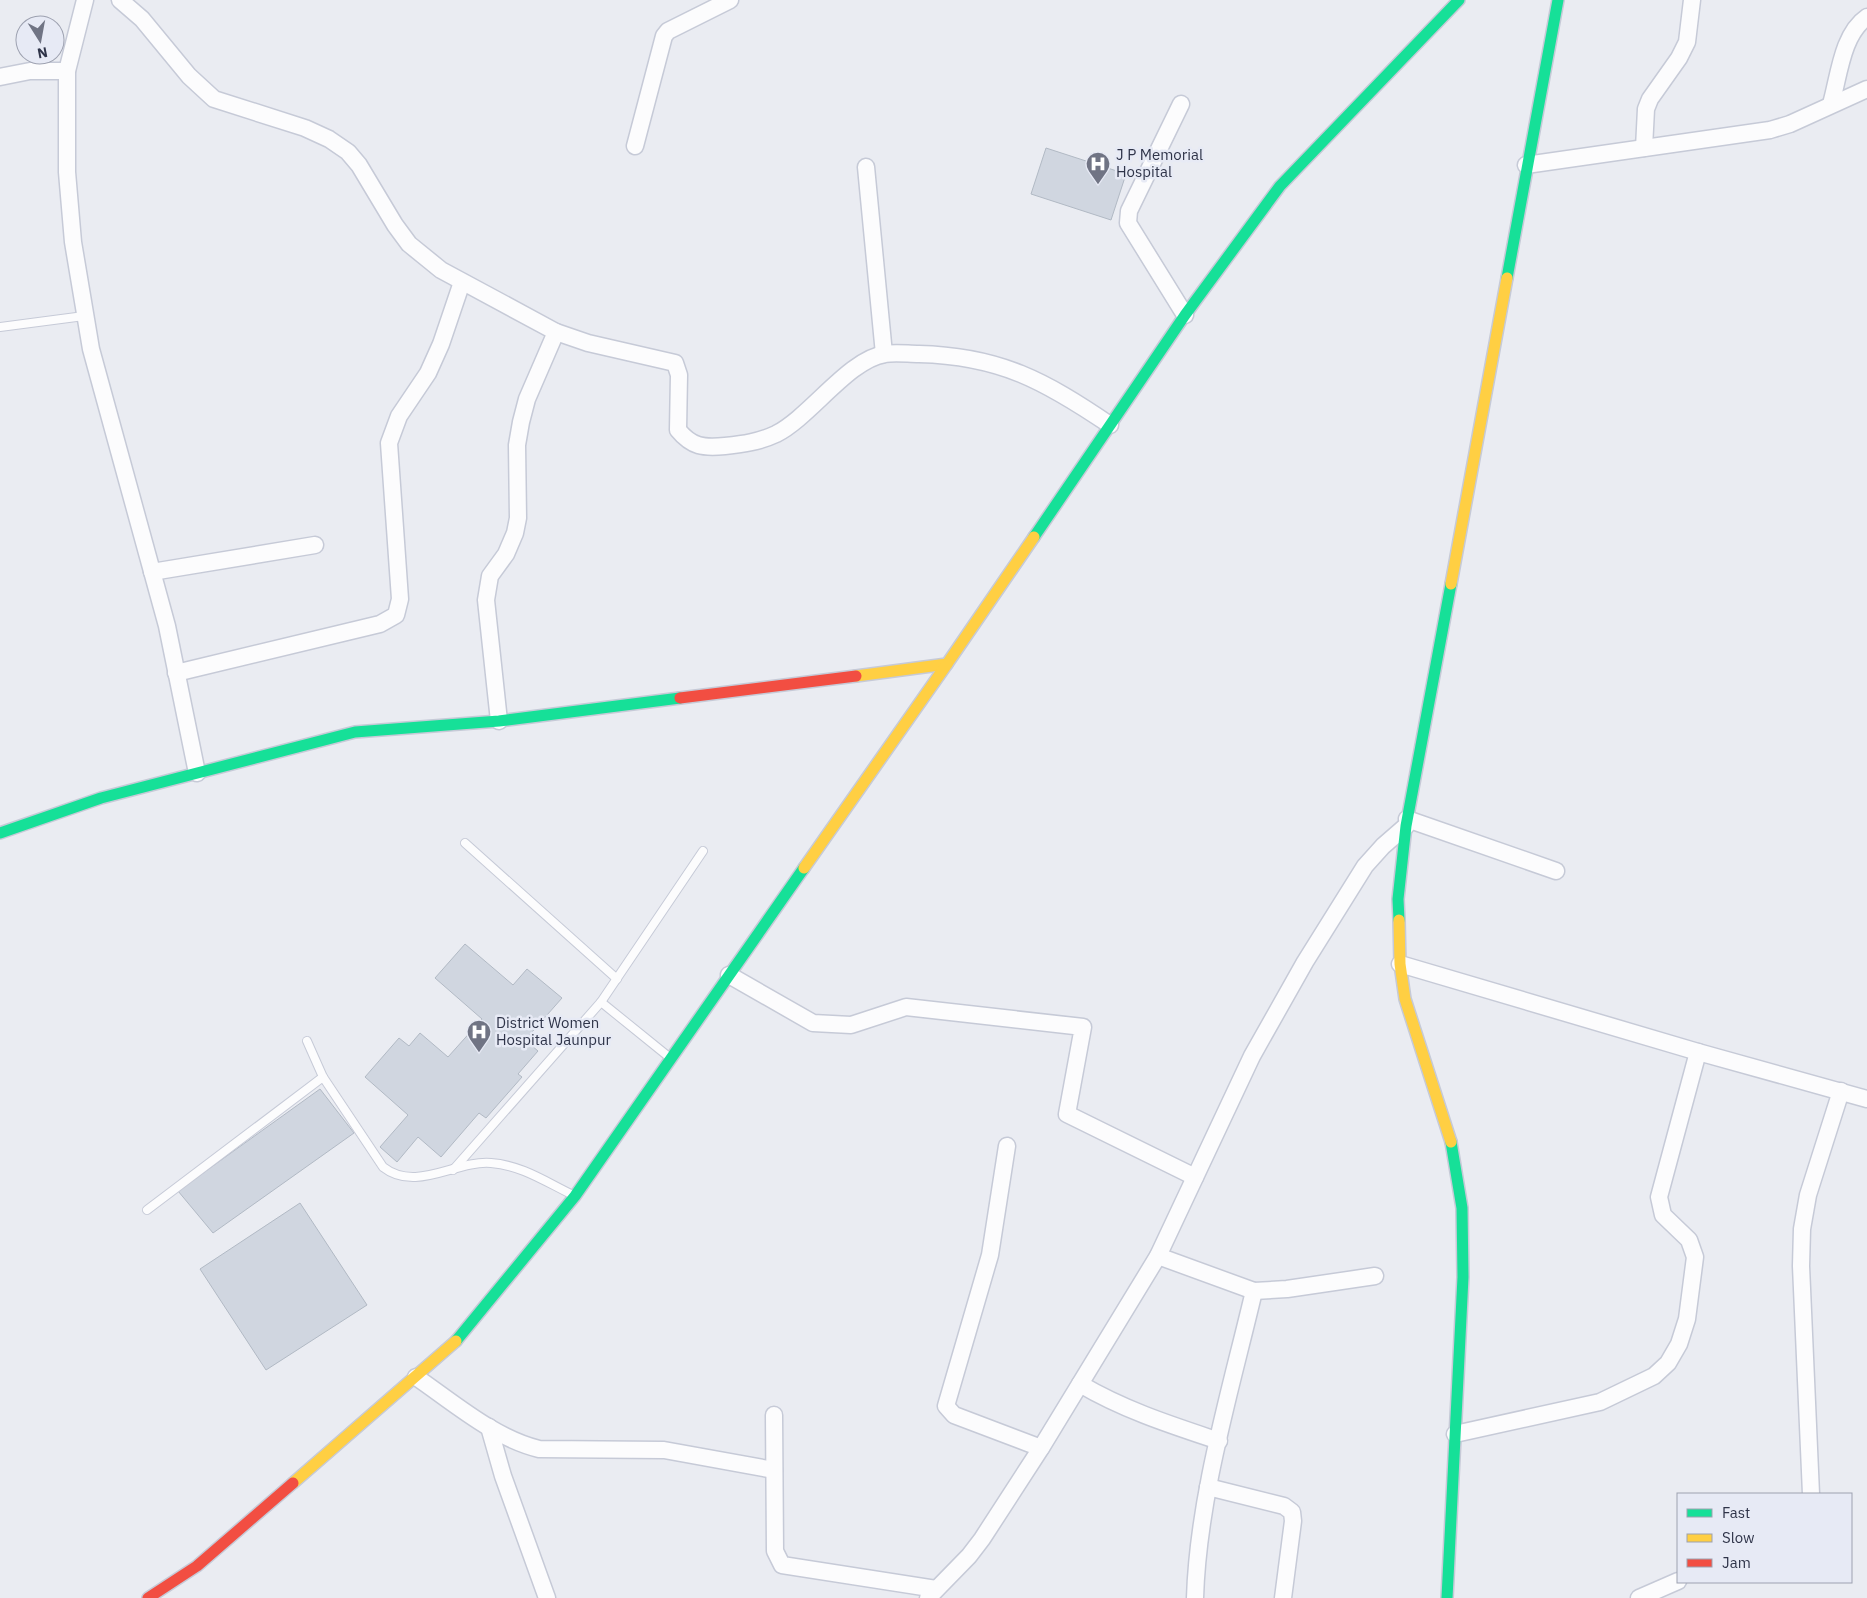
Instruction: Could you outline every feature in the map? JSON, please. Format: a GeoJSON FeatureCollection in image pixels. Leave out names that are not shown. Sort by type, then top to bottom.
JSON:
{"type":"FeatureCollection","features":[{"type":"Feature","properties":{"kind":"street"},"geometry":{"type":"LineString","coordinates":[[85,0],[67,72],[67,172],[73,242],[91,349],[152,572],[197,773]]}},
{"type":"Feature","properties":{"kind":"street"},"geometry":{"type":"LineString","coordinates":[[120,0],[142,19],[189,76],[214,99],[305,128],[329,139],[348,152],[359,165],[394,225],[410,244],[441,270],[556,332],[588,343],[675,363],[679,376],[678,430],[688,441],[707,447],[753,443],[776,434],[798,419],[860,365],[884,354],[946,355],[1022,373],[1061,392],[1110,425]]}},
{"type":"Feature","properties":{"kind":"street"},"geometry":{"type":"LineString","coordinates":[[635,146],[661,44],[674,28],[730,0]]}},
{"type":"Feature","properties":{"kind":"street"},"geometry":{"type":"LineString","coordinates":[[150,1597],[197,1566],[454,1343],[575,1196],[947,664],[1185,315],[1280,186],[1459,0]]}},
{"type":"Feature","properties":{"kind":"street"},"geometry":{"type":"LineString","coordinates":[[1447,1598],[1463,1277],[1462,1208],[1450,1134],[1424,1063],[1408,1008],[1400,964],[1398,899],[1406,823],[1526,164],[1558,0]]}},
{"type":"Feature","properties":{"kind":"street"},"geometry":{"type":"LineString","coordinates":[[1644,148],[1646,109],[1650,99],[1679,58],[1686,42],[1692,0]]}},
{"type":"Feature","properties":{"kind":"street"},"geometry":{"type":"LineString","coordinates":[[1831,104],[1849,40],[1856,26],[1867,17]]}},
{"type":"Feature","properties":{"kind":"street"},"geometry":{"type":"LineString","coordinates":[[0,76],[30,71],[67,72]]}},
{"type":"Feature","properties":{"kind":"street"},"geometry":{"type":"LineString","coordinates":[[1526,164],[1770,130],[1790,124],[1867,89]]}},
{"type":"Feature","properties":{"kind":"street"},"geometry":{"type":"LineString","coordinates":[[1181,104],[1129,211],[1128,223],[1185,315]]}},
{"type":"Feature","properties":{"kind":"street"},"geometry":{"type":"LineString","coordinates":[[866,167],[884,354]]}},
{"type":"Feature","properties":{"kind":"street"},"geometry":{"type":"LineString","coordinates":[[176,673],[380,624],[396,615],[400,599],[389,443],[399,416],[431,366],[462,282]]}},
{"type":"Feature","properties":{"kind":"street"},"geometry":{"type":"LineString","coordinates":[[499,721],[486,600],[490,576],[506,554],[515,533],[518,518],[517,445],[521,422],[528,399],[556,332]]}},
{"type":"Feature","properties":{"kind":"street"},"geometry":{"type":"LineString","coordinates":[[152,572],[315,545]]}},
{"type":"Feature","properties":{"kind":"street"},"geometry":{"type":"LineString","coordinates":[[0,833],[101,798],[356,732],[499,721],[947,664]]}},
{"type":"Feature","properties":{"kind":"street"},"geometry":{"type":"LineString","coordinates":[[1406,823],[1556,871]]}},
{"type":"Feature","properties":{"kind":"street"},"geometry":{"type":"LineString","coordinates":[[774,1415],[775,1551],[782,1564],[932,1594],[969,1556],[982,1539],[1041,1448],[1158,1256],[1252,1056],[1305,962],[1365,866],[1406,823]]}},
{"type":"Feature","properties":{"kind":"street"},"geometry":{"type":"LineString","coordinates":[[1400,964],[1698,1052],[1867,1099]]}},
{"type":"Feature","properties":{"kind":"street"},"geometry":{"type":"LineString","coordinates":[[729,976],[813,1023],[851,1025],[906,1007],[1083,1027],[1067,1114],[1195,1177]]}},
{"type":"Feature","properties":{"kind":"street"},"geometry":{"type":"LineString","coordinates":[[1455,1434],[1600,1402],[1654,1376],[1668,1363],[1679,1344],[1687,1319],[1695,1257],[1689,1240],[1664,1215],[1659,1198],[1698,1052]]}},
{"type":"Feature","properties":{"kind":"street"},"geometry":{"type":"LineString","coordinates":[[1811,1493],[1801,1266],[1802,1229],[1808,1195],[1841,1092]]}},
{"type":"Feature","properties":{"kind":"street"},"geometry":{"type":"LineString","coordinates":[[1007,1146],[990,1255],[946,1406],[954,1415],[1041,1448]]}},
{"type":"Feature","properties":{"kind":"street"},"geometry":{"type":"LineString","coordinates":[[1158,1256],[1254,1290],[1287,1289],[1375,1276]]}},
{"type":"Feature","properties":{"kind":"street"},"geometry":{"type":"LineString","coordinates":[[1195,1598],[1196,1555],[1208,1487],[1254,1290]]}},
{"type":"Feature","properties":{"kind":"street"},"geometry":{"type":"LineString","coordinates":[[416,1376],[489,1427],[524,1445],[540,1449],[664,1450],[774,1470]]}},
{"type":"Feature","properties":{"kind":"street"},"geometry":{"type":"LineString","coordinates":[[1080,1384],[1109,1402],[1219,1441]]}},
{"type":"Feature","properties":{"kind":"street"},"geometry":{"type":"LineString","coordinates":[[489,1427],[503,1476],[547,1598]]}},
{"type":"Feature","properties":{"kind":"street"},"geometry":{"type":"LineString","coordinates":[[1208,1487],[1284,1506],[1292,1512],[1293,1521],[1283,1598]]}},
{"type":"Feature","properties":{"kind":"street"},"geometry":{"type":"LineString","coordinates":[[1639,1598],[1677,1581]]}},
{"type":"Feature","properties":{"kind":"lane"},"geometry":{"type":"LineString","coordinates":[[0,327],[84,316]]}},
{"type":"Feature","properties":{"kind":"lane"},"geometry":{"type":"LineString","coordinates":[[465,843],[617,979]]}},
{"type":"Feature","properties":{"kind":"lane"},"geometry":{"type":"LineString","coordinates":[[453,1170],[601,1002],[703,851]]}},
{"type":"Feature","properties":{"kind":"lane"},"geometry":{"type":"LineString","coordinates":[[601,1002],[671,1058]]}},
{"type":"Feature","properties":{"kind":"lane"},"geometry":{"type":"LineString","coordinates":[[307,1041],[323,1077],[383,1166],[392,1174],[406,1177],[423,1176],[489,1162],[515,1166],[575,1196]]}},
{"type":"Feature","properties":{"kind":"lane"},"geometry":{"type":"LineString","coordinates":[[148,1210],[323,1077]]}},
{"type":"Feature","properties":{"kind":"building"},"geometry":{"type":"Polygon","coordinates":[[[1046,148],[1126,174],[1111,220],[1031,194],[1046,148]]]}},
{"type":"Feature","properties":{"kind":"building"},"geometry":{"type":"Polygon","coordinates":[[[465,944],[513,985],[527,969],[562,998],[525,1040],[538,1051],[518,1074],[522,1077],[486,1118],[479,1113],[441,1157],[418,1137],[397,1162],[380,1147],[408,1115],[365,1077],[399,1038],[409,1046],[420,1033],[448,1057],[482,1019],[435,978],[465,944]]]}},
{"type":"Feature","properties":{"kind":"building"},"geometry":{"type":"Polygon","coordinates":[[[320,1089],[354,1133],[213,1233],[178,1191],[320,1089]]]}},
{"type":"Feature","properties":{"kind":"building"},"geometry":{"type":"Polygon","coordinates":[[[300,1203],[367,1305],[266,1370],[200,1269],[300,1203]]]}},
{"type":"Feature","properties":{"kind":"traffic: fast"},"geometry":{"type":"LineString","coordinates":[[1034,537],[1185,315],[1280,186],[1459,0]]}},
{"type":"Feature","properties":{"kind":"traffic: fast"},"geometry":{"type":"LineString","coordinates":[[1507,278],[1558,0]]}},
{"type":"Feature","properties":{"kind":"traffic: fast"},"geometry":{"type":"LineString","coordinates":[[1399,920],[1398,899],[1406,826],[1451,584]]}},
{"type":"Feature","properties":{"kind":"traffic: fast"},"geometry":{"type":"LineString","coordinates":[[0,833],[101,798],[355,732],[499,721],[680,698]]}},
{"type":"Feature","properties":{"kind":"traffic: fast"},"geometry":{"type":"LineString","coordinates":[[456,1341],[575,1196],[804,868]]}},
{"type":"Feature","properties":{"kind":"traffic: fast"},"geometry":{"type":"LineString","coordinates":[[1447,1598],[1463,1277],[1462,1208],[1451,1142]]}},
{"type":"Feature","properties":{"kind":"traffic: slow"},"geometry":{"type":"LineString","coordinates":[[1451,584],[1507,278]]}},
{"type":"Feature","properties":{"kind":"traffic: slow"},"geometry":{"type":"LineString","coordinates":[[856,676],[947,664],[1034,537]]}},
{"type":"Feature","properties":{"kind":"traffic: slow"},"geometry":{"type":"LineString","coordinates":[[804,868],[947,664]]}},
{"type":"Feature","properties":{"kind":"traffic: slow"},"geometry":{"type":"LineString","coordinates":[[1399,920],[1400,964],[1405,999],[1451,1142]]}},
{"type":"Feature","properties":{"kind":"traffic: slow"},"geometry":{"type":"LineString","coordinates":[[293,1483],[456,1341]]}},
{"type":"Feature","properties":{"kind":"traffic: jam"},"geometry":{"type":"LineString","coordinates":[[680,698],[856,676]]}},
{"type":"Feature","properties":{"kind":"traffic: jam"},"geometry":{"type":"LineString","coordinates":[[148,1598],[197,1566],[293,1483]]}},
{"type":"Feature","properties":{"kind":"place","name":"J P Memorial Hospital"},"geometry":{"type":"Point","coordinates":[1098,185]}},
{"type":"Feature","properties":{"kind":"place","name":"District Women Hospital Jaunpur"},"geometry":{"type":"Point","coordinates":[479,1053]}}]}
